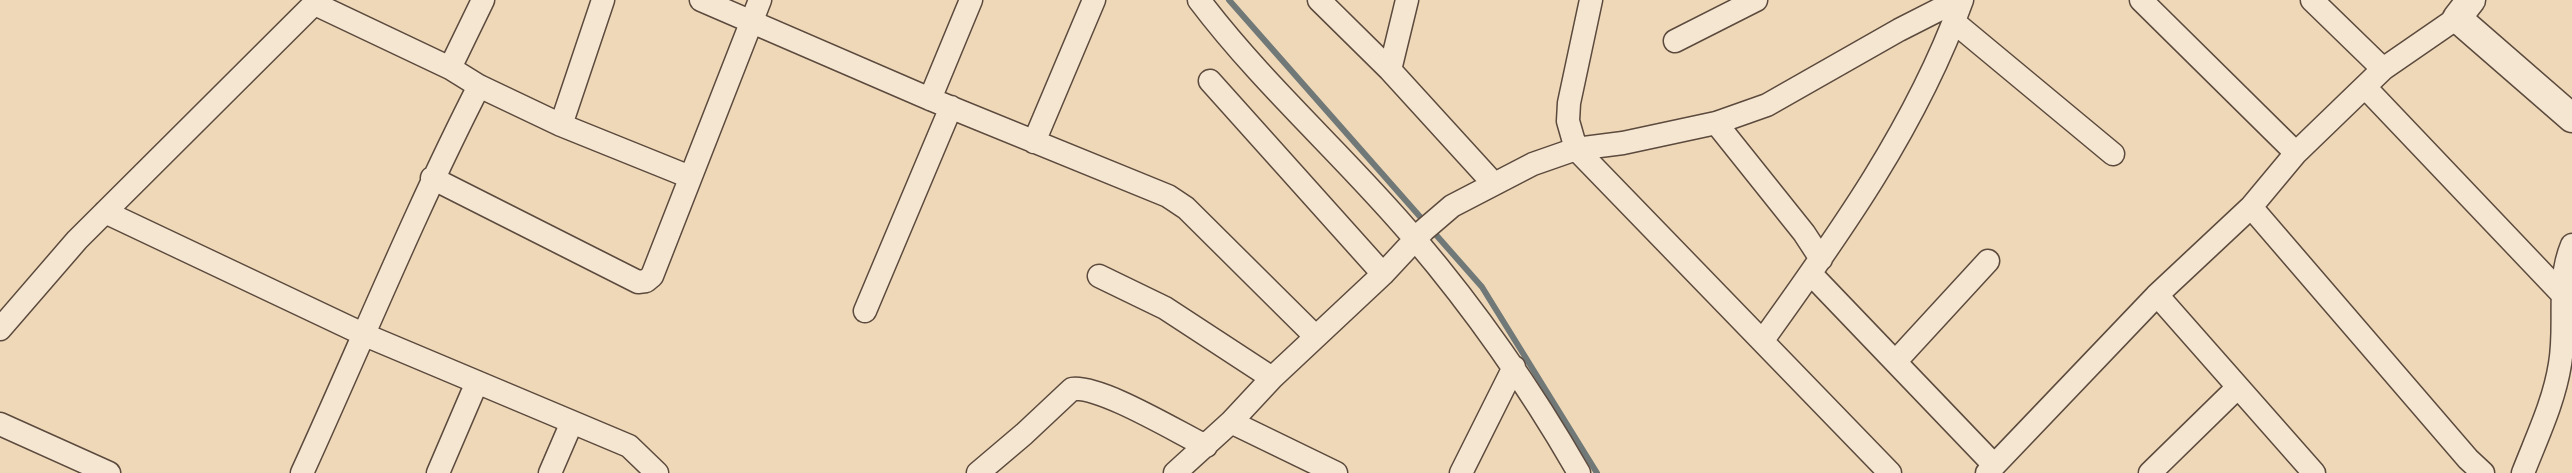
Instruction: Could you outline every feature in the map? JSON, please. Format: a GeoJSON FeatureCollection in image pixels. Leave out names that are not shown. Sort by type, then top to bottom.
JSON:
{"type":"FeatureCollection","features":[{"type":"Feature","properties":{"kind":"street"},"geometry":{"type":"LineString","coordinates":[[450,68],[483,0]]}},
{"type":"Feature","properties":{"kind":"street"},"geometry":{"type":"LineString","coordinates":[[561,125],[603,0]]}},
{"type":"Feature","properties":{"kind":"street"},"geometry":{"type":"LineString","coordinates":[[701,0],[930,99],[1168,196],[1181,204],[1315,336]]}},
{"type":"Feature","properties":{"kind":"street"},"geometry":{"type":"LineString","coordinates":[[432,178],[638,282],[646,281],[652,276],[760,0]]}},
{"type":"Feature","properties":{"kind":"street"},"geometry":{"type":"LineString","coordinates":[[930,99],[971,0]]}},
{"type":"Feature","properties":{"kind":"street"},"geometry":{"type":"LineString","coordinates":[[1034,142],[1094,0]]}},
{"type":"Feature","properties":{"kind":"street"},"geometry":{"type":"LineString","coordinates":[[1199,0],[1289,103],[1419,235],[1514,367],[1579,473]]}},
{"type":"Feature","properties":{"kind":"street"},"geometry":{"type":"LineString","coordinates":[[1319,0],[1390,70],[1494,184]]}},
{"type":"Feature","properties":{"kind":"street"},"geometry":{"type":"LineString","coordinates":[[1390,70],[1407,0]]}},
{"type":"Feature","properties":{"kind":"street"},"geometry":{"type":"LineString","coordinates":[[1591,0],[1569,103],[1568,121],[1576,149],[1890,473]]}},
{"type":"Feature","properties":{"kind":"street"},"geometry":{"type":"LineString","coordinates":[[1675,41],[1756,0]]}},
{"type":"Feature","properties":{"kind":"street"},"geometry":{"type":"LineString","coordinates":[[1763,340],[1816,266],[1896,144],[1934,68],[1954,22],[1960,0]]}},
{"type":"Feature","properties":{"kind":"street"},"geometry":{"type":"LineString","coordinates":[[1174,473],[1206,447],[1272,378],[1383,274],[1419,235],[1452,206],[1533,164],[1576,149],[1623,143],[1716,123],[1767,105],[1792,93],[1899,30],[1960,0]]}},
{"type":"Feature","properties":{"kind":"street"},"geometry":{"type":"LineString","coordinates":[[2141,0],[2296,153]]}},
{"type":"Feature","properties":{"kind":"street"},"geometry":{"type":"LineString","coordinates":[[2312,0],[2383,69]]}},
{"type":"Feature","properties":{"kind":"street"},"geometry":{"type":"LineString","coordinates":[[0,329],[77,240],[316,2],[450,68],[479,86],[561,125],[690,177]]}},
{"type":"Feature","properties":{"kind":"street"},"geometry":{"type":"LineString","coordinates":[[1716,123],[1804,233],[1816,266],[1991,469],[2157,295],[2251,207],[2296,153],[2383,69],[2464,9],[2572,118]]}},
{"type":"Feature","properties":{"kind":"street"},"geometry":{"type":"LineString","coordinates":[[1954,22],[2113,154]]}},
{"type":"Feature","properties":{"kind":"street"},"geometry":{"type":"LineString","coordinates":[[1210,81],[1383,274]]}},
{"type":"Feature","properties":{"kind":"street"},"geometry":{"type":"LineString","coordinates":[[302,473],[432,178],[479,86]]}},
{"type":"Feature","properties":{"kind":"street"},"geometry":{"type":"LineString","coordinates":[[2366,87],[2562,294]]}},
{"type":"Feature","properties":{"kind":"street"},"geometry":{"type":"LineString","coordinates":[[865,311],[951,107]]}},
{"type":"Feature","properties":{"kind":"street"},"geometry":{"type":"LineString","coordinates":[[2251,207],[2470,468]]}},
{"type":"Feature","properties":{"kind":"street"},"geometry":{"type":"LineString","coordinates":[[105,212],[364,335],[629,446],[657,473]]}},
{"type":"Feature","properties":{"kind":"street"},"geometry":{"type":"LineString","coordinates":[[2523,473],[2553,396],[2558,375],[2564,333],[2562,294],[2564,274],[2572,245]]}},
{"type":"Feature","properties":{"kind":"street"},"geometry":{"type":"LineString","coordinates":[[1896,361],[1988,261]]}},
{"type":"Feature","properties":{"kind":"street"},"geometry":{"type":"LineString","coordinates":[[1099,276],[1165,308],[1272,378]]}},
{"type":"Feature","properties":{"kind":"street"},"geometry":{"type":"LineString","coordinates":[[2157,295],[2314,473]]}},
{"type":"Feature","properties":{"kind":"street"},"geometry":{"type":"LineString","coordinates":[[1461,473],[1514,367]]}},
{"type":"Feature","properties":{"kind":"street"},"geometry":{"type":"LineString","coordinates":[[438,473],[477,382]]}},
{"type":"Feature","properties":{"kind":"street"},"geometry":{"type":"LineString","coordinates":[[978,473],[1072,389],[1081,388],[1104,395],[1206,447]]}},
{"type":"Feature","properties":{"kind":"street"},"geometry":{"type":"LineString","coordinates":[[2150,473],[2237,388]]}},
{"type":"Feature","properties":{"kind":"street"},"geometry":{"type":"LineString","coordinates":[[550,473],[572,422]]}},
{"type":"Feature","properties":{"kind":"street"},"geometry":{"type":"LineString","coordinates":[[1232,422],[1336,473]]}},
{"type":"Feature","properties":{"kind":"street"},"geometry":{"type":"LineString","coordinates":[[0,424],[109,473]]}},
{"type":"Feature","properties":{"kind":"waterway"},"geometry":{"type":"LineString","coordinates":[[1229,0],[1482,287],[1597,473]]}}]}
